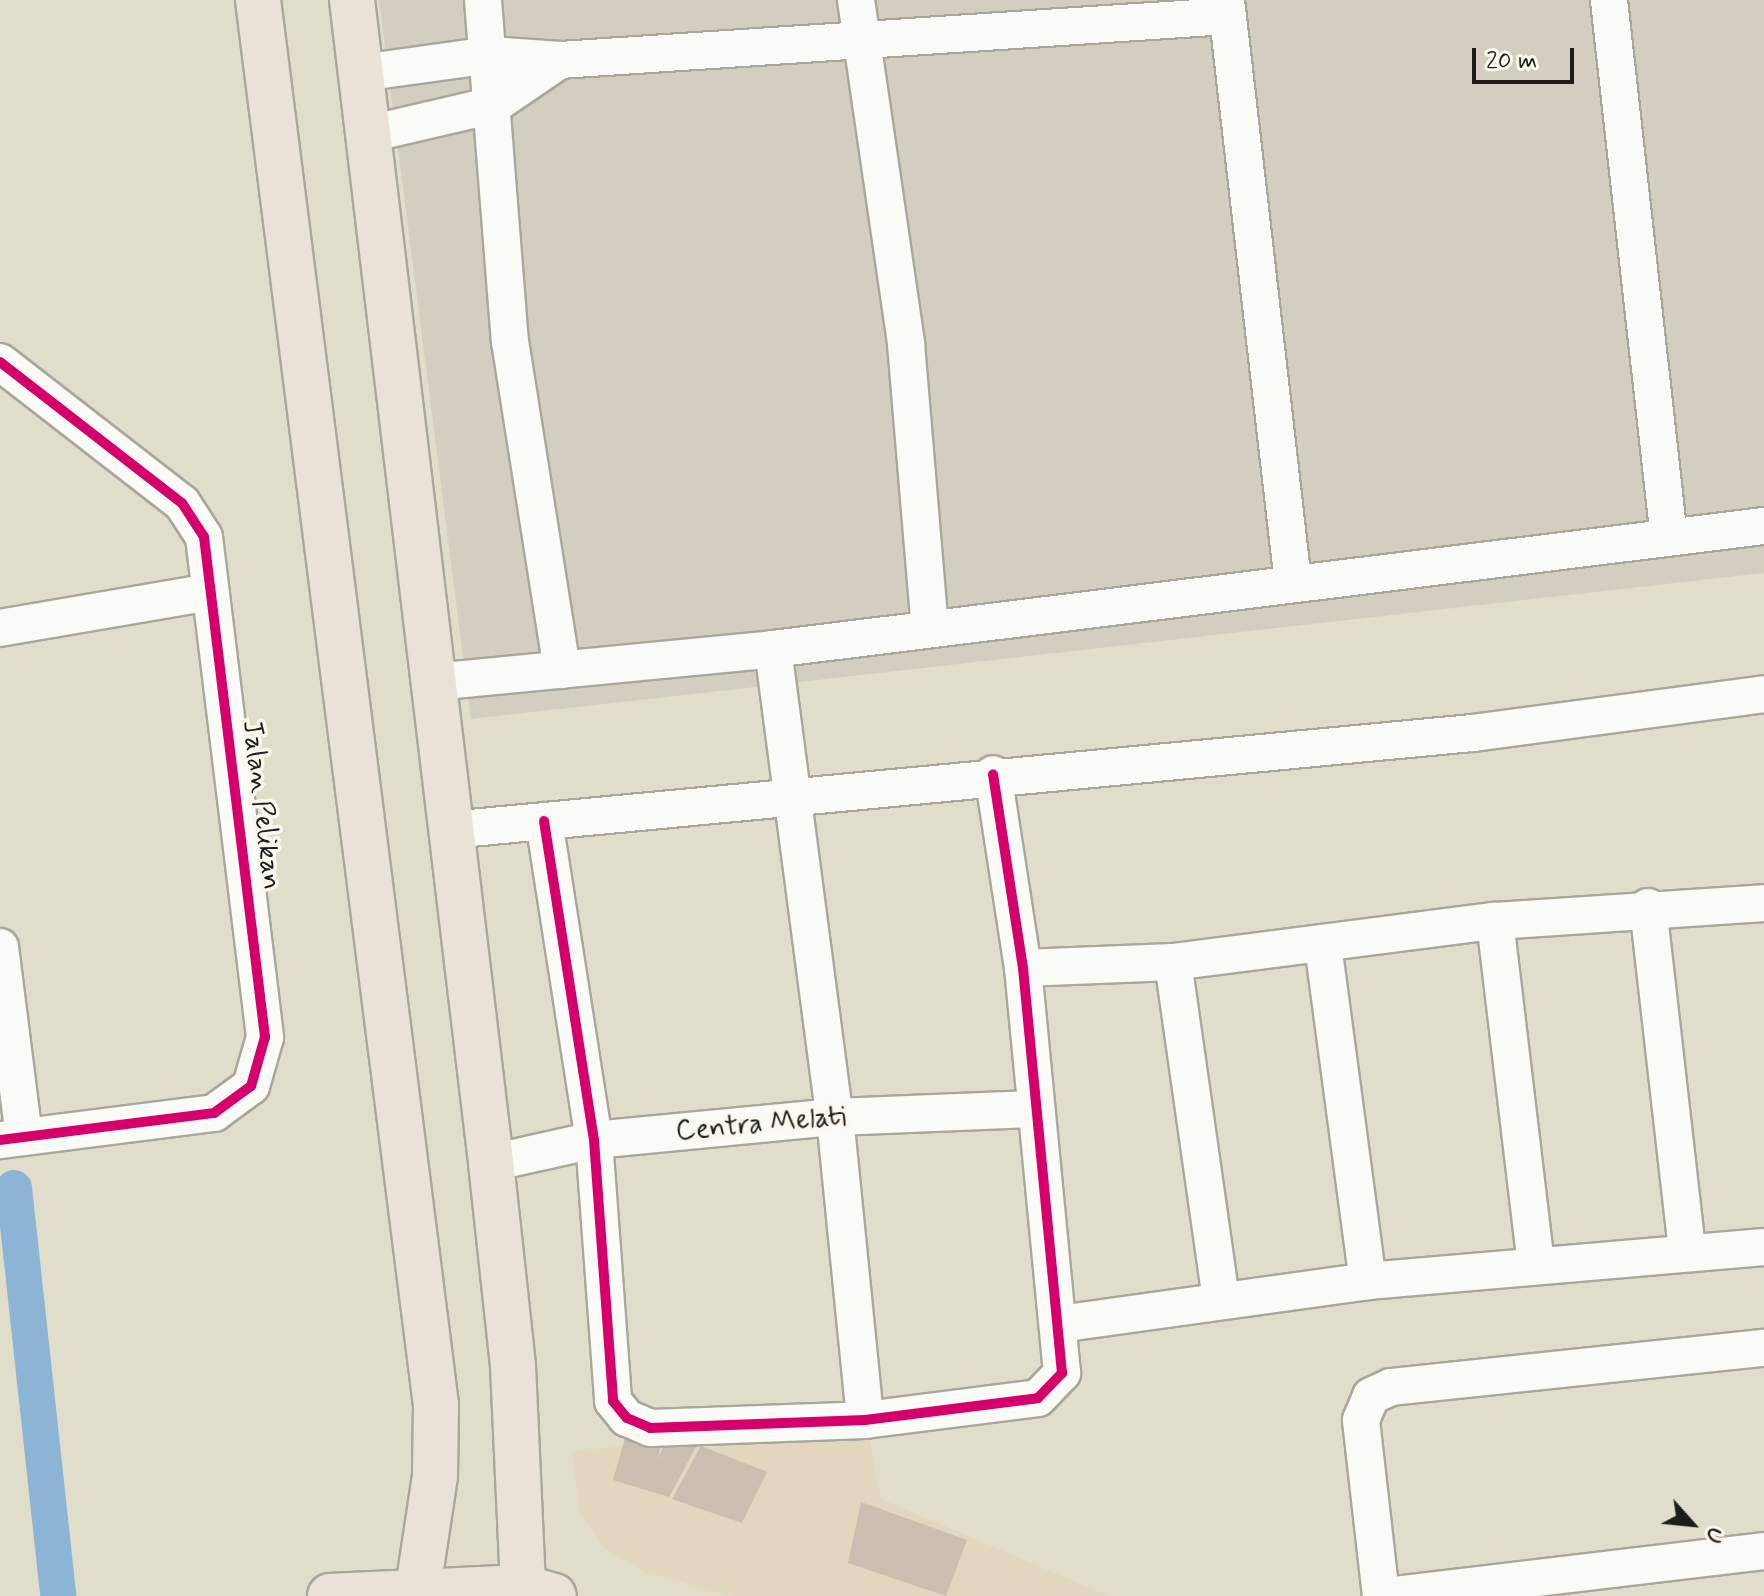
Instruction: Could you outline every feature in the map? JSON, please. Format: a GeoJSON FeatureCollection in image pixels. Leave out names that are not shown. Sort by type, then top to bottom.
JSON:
{"type":"FeatureCollection","features":[{"type":"Feature","properties":{"kind":"main road"},"geometry":{"type":"LineString","coordinates":[[258,0],[436,1405],[418,1588]]}},
{"type":"Feature","properties":{"kind":"main road"},"geometry":{"type":"LineString","coordinates":[[330,1596],[418,1588],[538,1591],[491,1163],[352,0]]}},
{"type":"Feature","properties":{"kind":"street"},"geometry":{"type":"LineString","coordinates":[[483,0],[494,105],[510,341],[562,670]]}},
{"type":"Feature","properties":{"kind":"street"},"geometry":{"type":"LineString","coordinates":[[856,0],[906,344],[930,627]]}},
{"type":"Feature","properties":{"kind":"street"},"geometry":{"type":"LineString","coordinates":[[1609,0],[1669,538]]}},
{"type":"Feature","properties":{"kind":"street"},"geometry":{"type":"LineString","coordinates":[[361,73],[490,55],[560,60],[860,43],[1227,8],[1293,583]]}},
{"type":"Feature","properties":{"kind":"street"},"geometry":{"type":"LineString","coordinates":[[369,134],[494,105],[560,60]]}},
{"type":"Feature","properties":{"kind":"street","name":"Jalan Pelikan"},"geometry":{"type":"LineString","coordinates":[[0,362],[182,503],[204,537],[265,1037],[259,1070],[238,1100],[214,1113],[12,1138]]}},
{"type":"Feature","properties":{"kind":"street"},"geometry":{"type":"LineString","coordinates":[[433,682],[773,649],[930,627],[1764,526]]}},
{"type":"Feature","properties":{"kind":"street"},"geometry":{"type":"LineString","coordinates":[[0,628],[210,592]]}},
{"type":"Feature","properties":{"kind":"street"},"geometry":{"type":"LineString","coordinates":[[773,649],[789,796],[835,1117],[865,1420]]}},
{"type":"Feature","properties":{"kind":"street"},"geometry":{"type":"LineString","coordinates":[[450,830],[993,774],[1473,733],[1764,694]]}},
{"type":"Feature","properties":{"kind":"street"},"geometry":{"type":"LineString","coordinates":[[544,821],[594,1140],[619,1410],[650,1428],[865,1420],[1038,1398],[1060,1382],[1059,1324],[1033,1109],[1023,968],[993,774]]}},
{"type":"Feature","properties":{"kind":"street"},"geometry":{"type":"LineString","coordinates":[[1023,968],[1173,962],[1495,921],[1648,907],[1764,903]]}},
{"type":"Feature","properties":{"kind":"street"},"geometry":{"type":"LineString","coordinates":[[1648,907],[1687,1250]]}},
{"type":"Feature","properties":{"kind":"street"},"geometry":{"type":"LineString","coordinates":[[1495,921],[1536,1265]]}},
{"type":"Feature","properties":{"kind":"street"},"geometry":{"type":"LineString","coordinates":[[1323,945],[1368,1281]]}},
{"type":"Feature","properties":{"kind":"street"},"geometry":{"type":"LineString","coordinates":[[0,947],[12,1138]]}},
{"type":"Feature","properties":{"kind":"street"},"geometry":{"type":"LineString","coordinates":[[1173,962],[1221,1301]]}},
{"type":"Feature","properties":{"kind":"street","name":"Centra Melati"},"geometry":{"type":"LineString","coordinates":[[491,1163],[594,1140],[835,1117],[1033,1109]]}},
{"type":"Feature","properties":{"kind":"street"},"geometry":{"type":"LineString","coordinates":[[1059,1324],[1368,1281],[1687,1250],[1764,1247]]}},
{"type":"Feature","properties":{"kind":"street"},"geometry":{"type":"LineString","coordinates":[[1764,1348],[1391,1387],[1371,1396],[1361,1420],[1384,1596],[1764,1551]]}},
{"type":"Feature","properties":{"kind":"shaded area"},"geometry":{"type":"Polygon","coordinates":[[[379,0],[1764,0],[1764,573],[471,719],[379,0]]]}},
{"type":"Feature","properties":{"kind":"shaded area"},"geometry":{"type":"Polygon","coordinates":[[[865,1416],[881,1499],[1109,1596],[731,1596],[644,1572],[605,1549],[579,1512],[572,1452],[865,1416]]]}},
{"type":"Feature","properties":{"kind":"building"},"geometry":{"type":"Polygon","coordinates":[[[629,1424],[662,1434],[658,1459],[669,1433],[697,1445],[669,1497],[613,1480],[629,1424]]]}},
{"type":"Feature","properties":{"kind":"building"},"geometry":{"type":"Polygon","coordinates":[[[701,1446],[767,1472],[742,1523],[672,1499],[701,1446]]]}},
{"type":"Feature","properties":{"kind":"building"},"geometry":{"type":"Polygon","coordinates":[[[861,1502],[967,1540],[946,1596],[848,1563],[861,1502]]]}},
{"type":"Feature","properties":{"kind":"waterway"},"geometry":{"type":"LineString","coordinates":[[14,1188],[58,1596]]}},
{"type":"Feature","properties":{"kind":"cycle path"},"geometry":{"type":"LineString","coordinates":[[0,362],[182,503],[204,537],[265,1037],[251,1086],[214,1113],[0,1140]]}},
{"type":"Feature","properties":{"kind":"cycle path"},"geometry":{"type":"LineString","coordinates":[[544,821],[594,1140],[613,1401],[627,1418],[650,1428],[865,1420],[1038,1398],[1062,1373],[1023,968],[993,774]]}}]}
